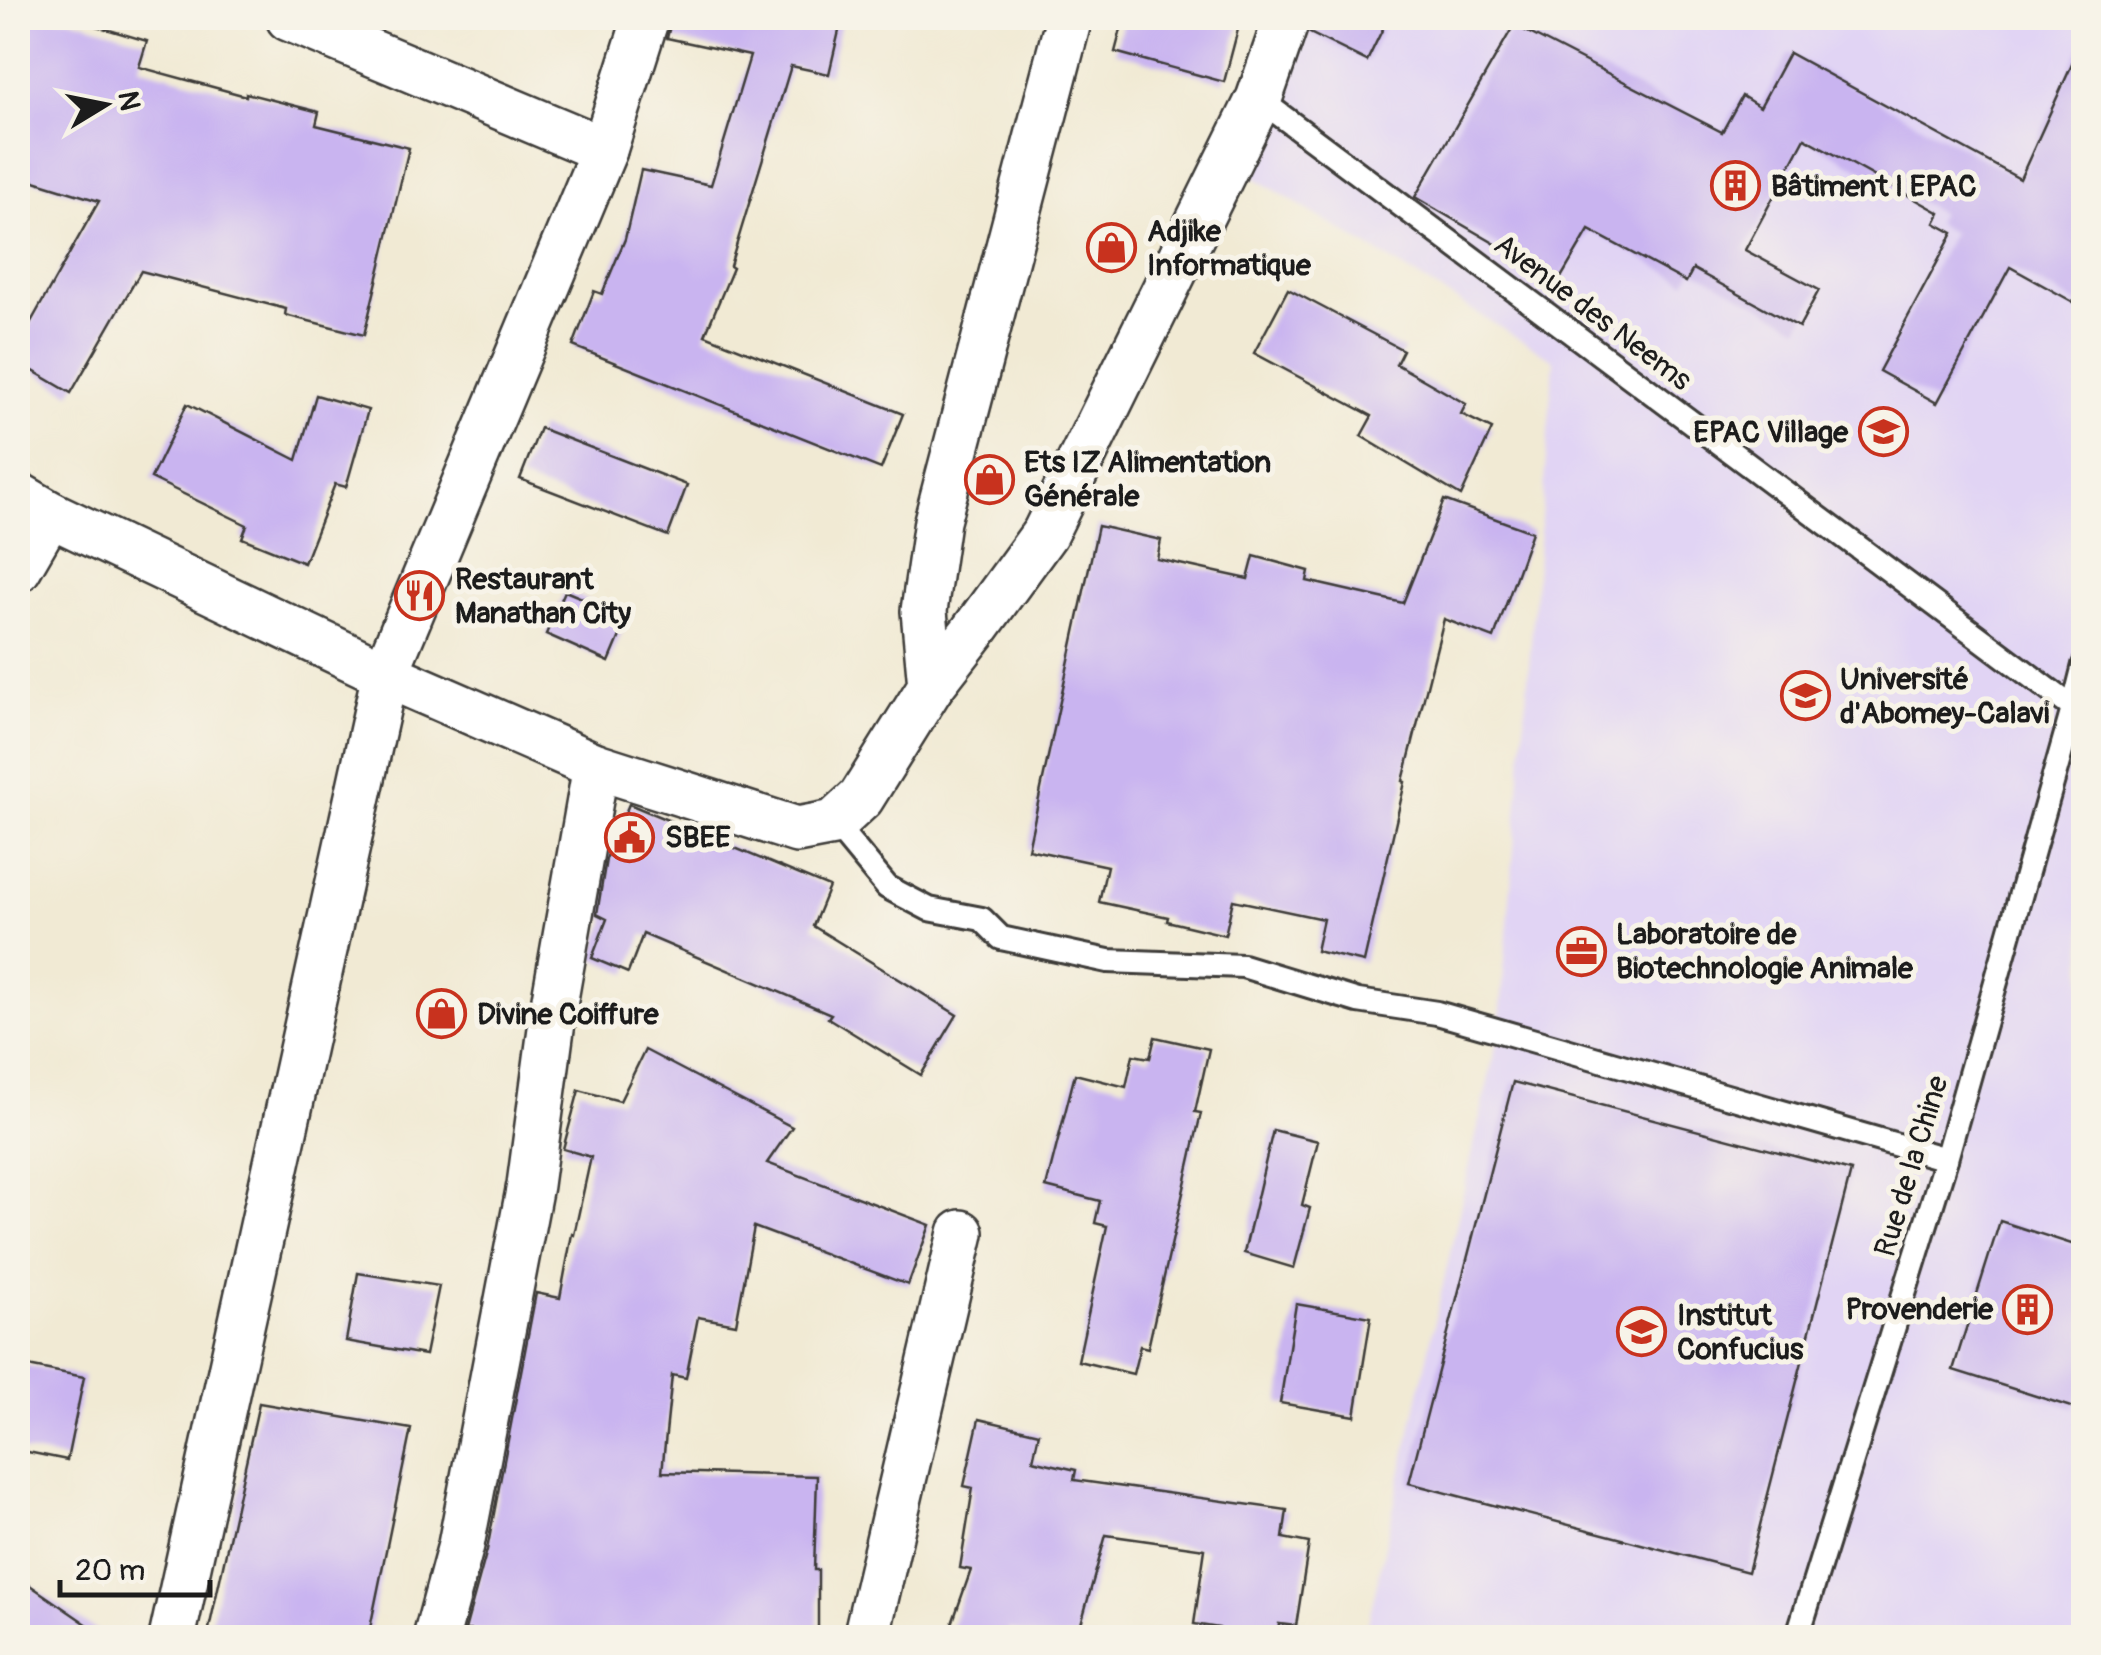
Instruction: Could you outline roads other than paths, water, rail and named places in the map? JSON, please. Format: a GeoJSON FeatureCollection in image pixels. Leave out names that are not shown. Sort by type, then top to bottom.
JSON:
{"type":"FeatureCollection","features":[{"type":"Feature","properties":{"kind":"street"},"geometry":{"type":"LineString","coordinates":[[290,18],[604,150]]}},
{"type":"Feature","properties":{"kind":"street"},"geometry":{"type":"LineString","coordinates":[[172,1638],[385,674],[604,150],[646,18]]}},
{"type":"Feature","properties":{"kind":"street"},"geometry":{"type":"LineString","coordinates":[[931,686],[924,611],[937,521],[1069,18]]}},
{"type":"Feature","properties":{"kind":"street"},"geometry":{"type":"LineString","coordinates":[[18,569],[34,505],[385,674],[596,766],[798,830],[834,823],[861,798],[931,686],[1046,533],[1258,99],[1287,18]]}},
{"type":"Feature","properties":{"kind":"street"},"geometry":{"type":"LineString","coordinates":[[436,1638],[461,1545],[530,1185],[555,999],[596,766]]}},
{"type":"Feature","properties":{"kind":"street"},"geometry":{"type":"LineString","coordinates":[[866,1638],[960,1233]]}},
{"type":"Feature","properties":{"kind":"lane","name":"Avenue des Neems"},"geometry":{"type":"LineString","coordinates":[[1258,99],[2078,713]]}},
{"type":"Feature","properties":{"kind":"lane","name":"Rue de la Chine"},"geometry":{"type":"LineString","coordinates":[[1797,1638],[1946,1159],[2078,713],[2084,665]]}},
{"type":"Feature","properties":{"kind":"lane"},"geometry":{"type":"LineString","coordinates":[[834,823],[887,887],[929,909],[982,919],[1002,938],[1108,961],[1243,966],[1358,1001],[1437,1013],[1946,1159]]}},
{"type":"Feature","properties":{"kind":"place","name":"Bâtiment I EPAC"},"geometry":{"type":"Point","coordinates":[1736,186]}},
{"type":"Feature","properties":{"kind":"place","name":"Adjike Informatique"},"geometry":{"type":"Point","coordinates":[1112,248]}},
{"type":"Feature","properties":{"kind":"place","name":"EPAC Village"},"geometry":{"type":"Point","coordinates":[1883,432]}},
{"type":"Feature","properties":{"kind":"place","name":"Ets IZ Alimentation Générale"},"geometry":{"type":"Point","coordinates":[989,479]}},
{"type":"Feature","properties":{"kind":"place","name":"Restaurant Manathan City"},"geometry":{"type":"Point","coordinates":[420,596]}},
{"type":"Feature","properties":{"kind":"place","name":"Université d'Abomey-Calavi"},"geometry":{"type":"Point","coordinates":[1805,696]}},
{"type":"Feature","properties":{"kind":"place","name":"SBEE"},"geometry":{"type":"Point","coordinates":[630,837]}},
{"type":"Feature","properties":{"kind":"place","name":"Laboratoire de Biotechnologie Animale"},"geometry":{"type":"Point","coordinates":[1581,951]}},
{"type":"Feature","properties":{"kind":"place","name":"Divine Coiffure"},"geometry":{"type":"Point","coordinates":[442,1014]}},
{"type":"Feature","properties":{"kind":"place","name":"Provenderie"},"geometry":{"type":"Point","coordinates":[2028,1309]}},
{"type":"Feature","properties":{"kind":"place","name":"Institut Confucius"},"geometry":{"type":"Point","coordinates":[1642,1332]}}]}
